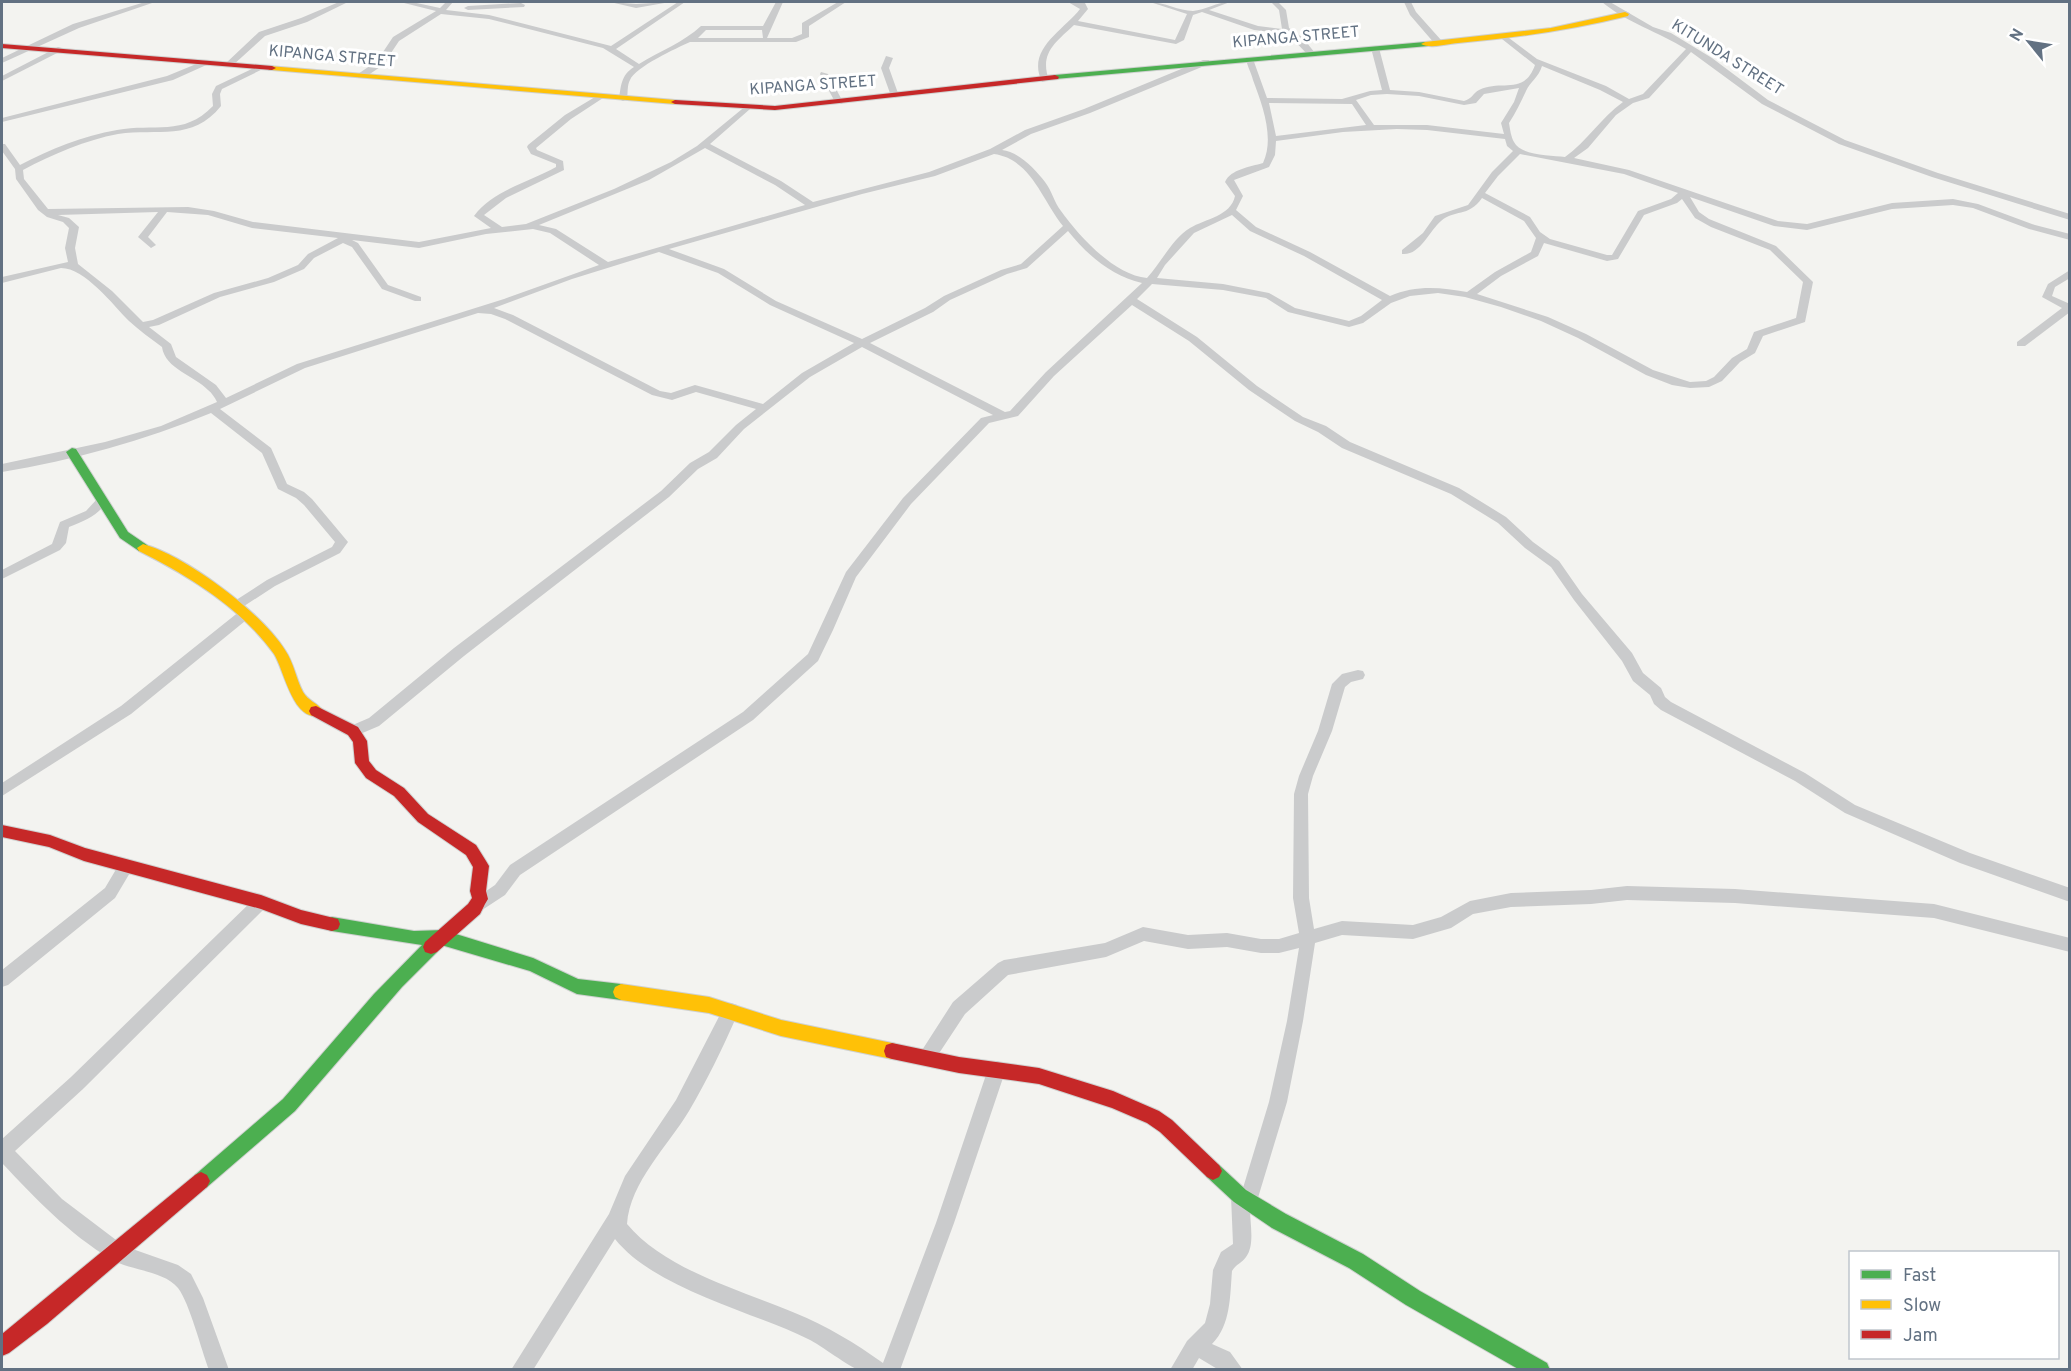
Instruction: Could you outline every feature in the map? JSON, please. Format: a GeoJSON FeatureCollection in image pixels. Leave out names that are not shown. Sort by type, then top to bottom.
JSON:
{"type":"FeatureCollection","features":[{"type":"Feature","properties":{"kind":"street"},"geometry":{"type":"LineString","coordinates":[[2,59],[76,26],[151,2]]}},
{"type":"Feature","properties":{"kind":"street"},"geometry":{"type":"LineString","coordinates":[[229,64],[262,34],[304,20],[344,2]]}},
{"type":"Feature","properties":{"kind":"street"},"geometry":{"type":"LineString","coordinates":[[404,2],[501,20],[612,49],[639,67]]}},
{"type":"Feature","properties":{"kind":"street"},"geometry":{"type":"LineString","coordinates":[[361,76],[380,63],[396,39],[450,2]]}},
{"type":"Feature","properties":{"kind":"street"},"geometry":{"type":"LineString","coordinates":[[614,2],[633,6],[666,2]]}},
{"type":"Feature","properties":{"kind":"street"},"geometry":{"type":"LineString","coordinates":[[612,49],[682,2]]}},
{"type":"Feature","properties":{"kind":"street"},"geometry":{"type":"LineString","coordinates":[[765,42],[766,28],[779,2]]}},
{"type":"Feature","properties":{"kind":"street"},"geometry":{"type":"LineString","coordinates":[[689,40],[765,42],[793,40],[804,35],[806,25],[842,2]]}},
{"type":"Feature","properties":{"kind":"street"},"geometry":{"type":"LineString","coordinates":[[1072,2],[1081,2]]}},
{"type":"Feature","properties":{"kind":"street"},"geometry":{"type":"LineString","coordinates":[[1045,80],[1041,74],[1042,55],[1049,45],[1075,23],[1084,9],[1082,5],[1072,2]]}},
{"type":"Feature","properties":{"kind":"street"},"geometry":{"type":"LineString","coordinates":[[1153,2],[1192,13],[1227,2]]}},
{"type":"Feature","properties":{"kind":"street"},"geometry":{"type":"LineString","coordinates":[[1275,2],[1282,10],[1284,25],[1311,53]]}},
{"type":"Feature","properties":{"kind":"street"},"geometry":{"type":"LineString","coordinates":[[1408,2],[1413,13],[1421,19],[1438,42]]}},
{"type":"Feature","properties":{"kind":"street","name":"KITUNDA STREET"},"geometry":{"type":"LineString","coordinates":[[1606,2],[1651,30],[1668,35],[1740,81],[1765,102],[1853,147],[2070,217]]}},
{"type":"Feature","properties":{"kind":"street"},"geometry":{"type":"LineString","coordinates":[[441,10],[523,3]]}},
{"type":"Feature","properties":{"kind":"street"},"geometry":{"type":"LineString","coordinates":[[501,20],[523,3]]}},
{"type":"Feature","properties":{"kind":"street"},"geometry":{"type":"LineString","coordinates":[[1202,10],[1257,28],[1289,32]]}},
{"type":"Feature","properties":{"kind":"street"},"geometry":{"type":"LineString","coordinates":[[1075,23],[1176,42],[1180,40],[1192,13]]}},
{"type":"Feature","properties":{"kind":"street","name":"KIPANGA STREET"},"geometry":{"type":"LineString","coordinates":[[2,46],[34,46],[623,99],[775,108],[1206,62],[1505,36],[1577,27],[1625,14]]}},
{"type":"Feature","properties":{"kind":"street"},"geometry":{"type":"LineString","coordinates":[[623,99],[626,76],[674,46],[689,40],[705,28],[766,28]]}},
{"type":"Feature","properties":{"kind":"street"},"geometry":{"type":"LineString","coordinates":[[1505,36],[1537,61],[1603,88],[1629,102]]}},
{"type":"Feature","properties":{"kind":"street"},"geometry":{"type":"LineString","coordinates":[[1375,48],[1387,92]]}},
{"type":"Feature","properties":{"kind":"street"},"geometry":{"type":"LineString","coordinates":[[2,79],[61,49]]}},
{"type":"Feature","properties":{"kind":"street"},"geometry":{"type":"LineString","coordinates":[[1567,159],[1585,146],[1609,116],[1629,102],[1646,96],[1690,49]]}},
{"type":"Feature","properties":{"kind":"street"},"geometry":{"type":"LineString","coordinates":[[888,58],[885,68],[895,96]]}},
{"type":"Feature","properties":{"kind":"street"},"geometry":{"type":"LineString","coordinates":[[2,1346],[118,1252],[269,1123],[300,1093],[339,1045],[420,957],[474,909],[500,890],[517,868],[615,806],[651,778],[748,716],[813,657],[850,575],[907,501],[983,422],[990,418],[1014,414],[1062,363],[1131,300],[1193,230],[1232,211],[1239,196],[1229,182],[1230,179],[1235,175],[1266,165],[1273,153],[1272,139],[1262,91],[1249,59]]}},
{"type":"Feature","properties":{"kind":"street"},"geometry":{"type":"LineString","coordinates":[[1537,61],[1539,64],[1536,73],[1524,86],[1518,102],[1505,120],[1507,137],[1512,148],[1518,151],[1539,157],[1567,159],[1626,172],[1757,219],[1798,227],[1807,227],[1892,206],[1956,202],[2070,237]]}},
{"type":"Feature","properties":{"kind":"street"},"geometry":{"type":"LineString","coordinates":[[2,120],[170,78],[209,62]]}},
{"type":"Feature","properties":{"kind":"street"},"geometry":{"type":"LineString","coordinates":[[2,468],[165,428],[301,366],[476,311],[659,249],[932,174],[993,151],[1028,132],[1087,111],[1206,62]]}},
{"type":"Feature","properties":{"kind":"street"},"geometry":{"type":"LineString","coordinates":[[19,169],[63,150],[112,134],[132,130],[166,130],[201,122],[217,106],[216,94],[219,88],[263,68]]}},
{"type":"Feature","properties":{"kind":"street"},"geometry":{"type":"LineString","coordinates":[[824,74],[840,102]]}},
{"type":"Feature","properties":{"kind":"street"},"geometry":{"type":"LineString","coordinates":[[1345,101],[1370,93],[1387,92],[1419,94],[1464,103],[1473,101],[1481,93],[1524,86]]}},
{"type":"Feature","properties":{"kind":"street"},"geometry":{"type":"LineString","coordinates":[[499,229],[482,220],[478,216],[480,212],[561,168],[560,163],[534,152],[531,147],[568,117],[600,96]]}},
{"type":"Feature","properties":{"kind":"street"},"geometry":{"type":"LineString","coordinates":[[1263,100],[1355,102],[1371,126]]}},
{"type":"Feature","properties":{"kind":"street"},"geometry":{"type":"LineString","coordinates":[[526,227],[658,172],[705,144],[731,125],[747,107]]}},
{"type":"Feature","properties":{"kind":"street"},"geometry":{"type":"LineString","coordinates":[[1272,139],[1371,126],[1414,127],[1489,137],[1507,137]]}},
{"type":"Feature","properties":{"kind":"street"},"geometry":{"type":"LineString","coordinates":[[705,144],[778,183],[813,206]]}},
{"type":"Feature","properties":{"kind":"street"},"geometry":{"type":"LineString","coordinates":[[2,146],[19,169],[20,179],[45,212],[66,220],[74,227],[70,248],[73,265]]}},
{"type":"Feature","properties":{"kind":"street"},"geometry":{"type":"LineString","coordinates":[[993,151],[1008,153],[1018,159],[1042,184],[1055,210],[1083,244],[1106,263],[1129,276],[1149,281],[1233,288],[1269,296],[1295,311],[1349,324],[1357,323],[1389,300],[1409,292],[1422,291],[1468,296],[1553,323],[1600,345],[1635,366],[1668,380],[1689,385],[1713,383],[1736,360],[1749,352],[1758,334],[1802,320],[1808,282],[1775,250],[1700,217],[1683,193]]}},
{"type":"Feature","properties":{"kind":"street"},"geometry":{"type":"LineString","coordinates":[[1405,252],[1426,235],[1438,218],[1466,210],[1495,174],[1518,151]]}},
{"type":"Feature","properties":{"kind":"street"},"geometry":{"type":"LineString","coordinates":[[1480,194],[1527,219],[1541,238],[1599,257],[1616,257],[1641,213],[1674,201],[1683,193]]}},
{"type":"Feature","properties":{"kind":"street"},"geometry":{"type":"LineString","coordinates":[[45,212],[164,210],[205,212],[226,215],[252,225],[346,238],[421,245],[499,229],[526,227],[553,231],[608,266]]}},
{"type":"Feature","properties":{"kind":"street"},"geometry":{"type":"LineString","coordinates":[[151,245],[143,237],[164,210]]}},
{"type":"Feature","properties":{"kind":"street"},"geometry":{"type":"LineString","coordinates":[[1232,211],[1253,229],[1307,254],[1389,300]]}},
{"type":"Feature","properties":{"kind":"street"},"geometry":{"type":"LineString","coordinates":[[353,731],[374,722],[459,652],[665,494],[694,466],[713,455],[730,435],[763,407],[806,375],[836,356],[929,310],[946,298],[1004,272],[1023,267],[1068,226]]}},
{"type":"Feature","properties":{"kind":"street"},"geometry":{"type":"LineString","coordinates":[[346,238],[355,245],[385,287],[418,299]]}},
{"type":"Feature","properties":{"kind":"street"},"geometry":{"type":"LineString","coordinates":[[141,325],[155,323],[217,295],[272,280],[301,267],[311,256],[346,238]]}},
{"type":"Feature","properties":{"kind":"street"},"geometry":{"type":"LineString","coordinates":[[1468,296],[1498,274],[1535,254],[1541,238]]}},
{"type":"Feature","properties":{"kind":"street"},"geometry":{"type":"LineString","coordinates":[[659,249],[720,271],[773,303],[863,343],[1005,417]]}},
{"type":"Feature","properties":{"kind":"street"},"geometry":{"type":"LineString","coordinates":[[2,280],[60,265],[73,265],[109,293],[141,325],[167,346],[169,356],[212,387],[224,403]]}},
{"type":"Feature","properties":{"kind":"street"},"geometry":{"type":"LineString","coordinates":[[2021,344],[2069,308],[2047,297],[2051,286],[2070,273]]}},
{"type":"Feature","properties":{"kind":"street"},"geometry":{"type":"LineString","coordinates":[[1131,300],[1192,339],[1253,388],[1299,419],[1322,429],[1346,445],[1455,491],[1502,520],[1529,545],[1555,564],[1578,597],[1627,657],[1638,677],[1653,688],[1659,700],[1666,706],[1800,777],[1850,809],[1965,858],[2070,895]]}},
{"type":"Feature","properties":{"kind":"street"},"geometry":{"type":"LineString","coordinates":[[476,311],[492,311],[509,317],[656,393],[672,397],[695,388],[763,407]]}},
{"type":"Feature","properties":{"kind":"street"},"geometry":{"type":"LineString","coordinates":[[2,790],[134,704],[240,610],[281,578],[336,550],[342,542],[308,501],[282,486],[267,451],[212,408]]}},
{"type":"Feature","properties":{"kind":"street"},"geometry":{"type":"LineString","coordinates":[[72,452],[128,539],[173,562],[240,610],[277,648],[287,663],[300,699],[316,711],[353,731],[360,741],[362,763],[371,774],[399,792],[423,818],[468,848],[478,859],[481,866],[477,891],[480,899],[474,909]]}},
{"type":"Feature","properties":{"kind":"street"},"geometry":{"type":"LineString","coordinates":[[2,575],[56,547],[63,537],[64,525],[90,514],[102,501]]}},
{"type":"Feature","properties":{"kind":"street"},"geometry":{"type":"LineString","coordinates":[[1180,1370],[1196,1346],[1213,1329],[1221,1304],[1223,1270],[1228,1259],[1238,1253],[1242,1246],[1244,1198],[1278,1102],[1295,1021],[1308,939],[1301,898],[1301,794],[1306,776],[1326,730],[1339,684],[1347,678],[1358,675]]}},
{"type":"Feature","properties":{"kind":"street"},"geometry":{"type":"LineString","coordinates":[[2,831],[50,841],[126,866],[261,902],[301,917],[361,930],[414,938],[443,938],[532,965],[577,987],[672,999],[731,1011],[781,1028],[926,1058],[1039,1076],[1113,1100],[1153,1117],[1166,1126],[1244,1198],[1279,1221],[1356,1261],[1413,1298],[1540,1370]]}},
{"type":"Feature","properties":{"kind":"street"},"geometry":{"type":"LineString","coordinates":[[2,980],[110,893],[126,866]]}},
{"type":"Feature","properties":{"kind":"street"},"geometry":{"type":"LineString","coordinates":[[926,1058],[959,1008],[993,976],[1012,965],[1106,950],[1143,934],[1162,935],[1188,942],[1227,940],[1261,946],[1279,946],[1342,928],[1413,932],[1445,923],[1470,908],[1510,900],[1591,897],[1626,893],[1734,896],[1925,910],[2070,945]]}},
{"type":"Feature","properties":{"kind":"street"},"geometry":{"type":"LineString","coordinates":[[219,1370],[194,1298],[184,1281],[171,1272],[118,1252],[55,1206],[2,1151],[77,1083],[261,902]]}},
{"type":"Feature","properties":{"kind":"street"},"geometry":{"type":"LineString","coordinates":[[520,1370],[616,1220],[619,1208],[638,1173],[681,1108],[710,1056],[731,1011]]}},
{"type":"Feature","properties":{"kind":"street"},"geometry":{"type":"LineString","coordinates":[[890,1370],[945,1223],[997,1069]]}},
{"type":"Feature","properties":{"kind":"street"},"geometry":{"type":"LineString","coordinates":[[616,1220],[620,1232],[644,1254],[682,1275],[811,1330],[876,1370]]}},
{"type":"Feature","properties":{"kind":"street"},"geometry":{"type":"LineString","coordinates":[[1196,1346],[1223,1359],[1233,1370]]}},
{"type":"Feature","properties":{"kind":"traffic: fast"},"geometry":{"type":"LineString","coordinates":[[1055,77],[1425,44]]}},
{"type":"Feature","properties":{"kind":"traffic: fast"},"geometry":{"type":"LineString","coordinates":[[72,452],[124,535],[143,548]]}},
{"type":"Feature","properties":{"kind":"traffic: fast"},"geometry":{"type":"LineString","coordinates":[[332,924],[414,938],[443,937],[533,965],[577,986],[621,992]]}},
{"type":"Feature","properties":{"kind":"traffic: fast"},"geometry":{"type":"LineString","coordinates":[[201,1181],[289,1105],[396,981],[431,947]]}},
{"type":"Feature","properties":{"kind":"traffic: fast"},"geometry":{"type":"LineString","coordinates":[[1213,1171],[1240,1196],[1279,1221],[1356,1261],[1413,1298],[1540,1370]]}},
{"type":"Feature","properties":{"kind":"traffic: slow"},"geometry":{"type":"LineString","coordinates":[[1425,44],[1551,30],[1625,14]]}},
{"type":"Feature","properties":{"kind":"traffic: slow"},"geometry":{"type":"LineString","coordinates":[[272,68],[675,102]]}},
{"type":"Feature","properties":{"kind":"traffic: slow"},"geometry":{"type":"LineString","coordinates":[[143,548],[180,567],[250,619],[282,656],[301,700],[316,711]]}},
{"type":"Feature","properties":{"kind":"traffic: slow"},"geometry":{"type":"LineString","coordinates":[[621,992],[709,1005],[781,1028],[892,1051]]}},
{"type":"Feature","properties":{"kind":"traffic: jam"},"geometry":{"type":"LineString","coordinates":[[2,46],[272,68]]}},
{"type":"Feature","properties":{"kind":"traffic: jam"},"geometry":{"type":"LineString","coordinates":[[675,102],[775,108],[1055,77]]}},
{"type":"Feature","properties":{"kind":"traffic: jam"},"geometry":{"type":"LineString","coordinates":[[316,711],[353,731],[360,741],[362,763],[371,774],[399,792],[423,818],[471,850],[481,866],[478,891],[480,899],[474,909],[431,947]]}},
{"type":"Feature","properties":{"kind":"traffic: jam"},"geometry":{"type":"LineString","coordinates":[[2,831],[50,841],[84,854],[261,902],[301,917],[332,924]]}},
{"type":"Feature","properties":{"kind":"traffic: jam"},"geometry":{"type":"LineString","coordinates":[[892,1051],[959,1065],[1039,1076],[1113,1100],[1153,1117],[1166,1126],[1213,1171]]}},
{"type":"Feature","properties":{"kind":"traffic: jam"},"geometry":{"type":"LineString","coordinates":[[2,1346],[40,1317],[201,1181]]}}]}
